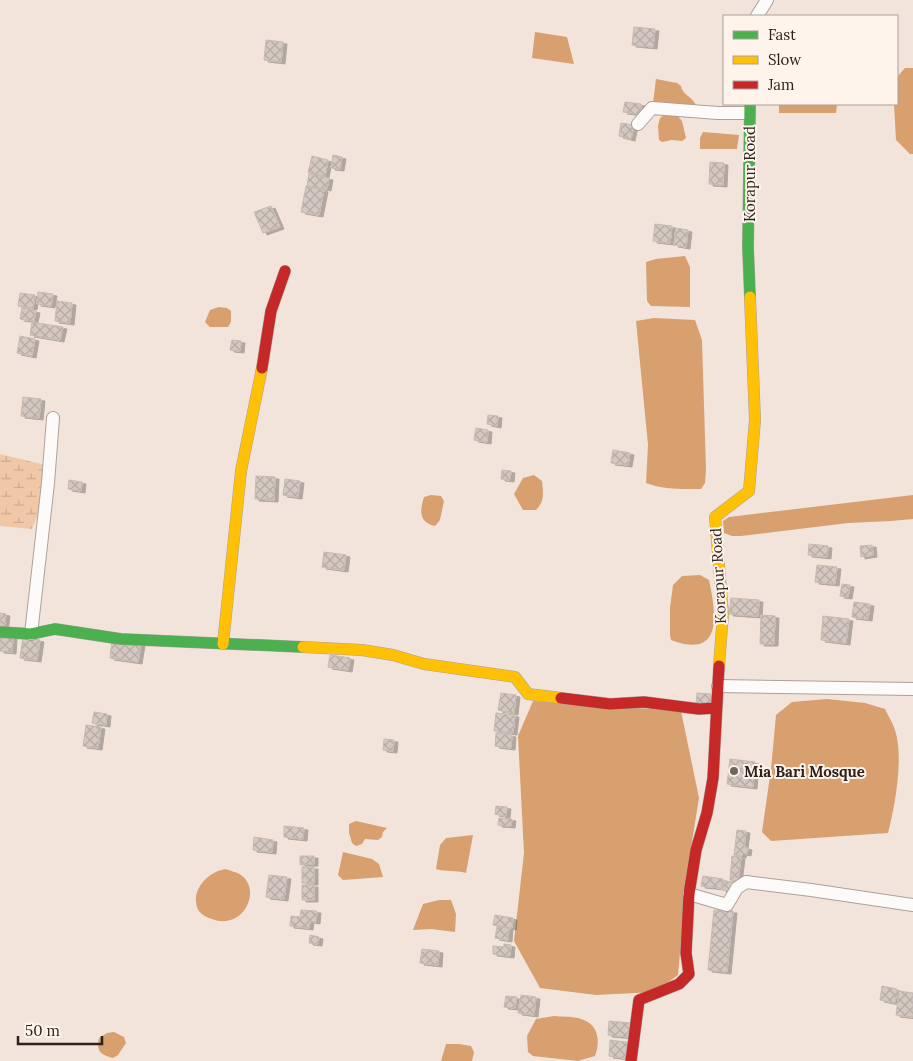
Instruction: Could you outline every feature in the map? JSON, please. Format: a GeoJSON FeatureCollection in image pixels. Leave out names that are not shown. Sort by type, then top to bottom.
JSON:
{"type":"FeatureCollection","features":[{"type":"Feature","properties":{"kind":"street"},"geometry":{"type":"LineString","coordinates":[[758,15],[767,0]]}},
{"type":"Feature","properties":{"kind":"street"},"geometry":{"type":"LineString","coordinates":[[638,124],[652,108],[718,113],[749,109]]}},
{"type":"Feature","properties":{"kind":"street","name":"Korapur Road"},"geometry":{"type":"LineString","coordinates":[[631,1061],[639,1000],[679,984],[689,974],[686,953],[689,894],[696,850],[707,813],[713,778],[723,614],[714,517],[749,491],[755,420],[748,247],[749,109]]}},
{"type":"Feature","properties":{"kind":"street"},"geometry":{"type":"LineString","coordinates":[[223,644],[224,610],[238,488],[260,382],[271,310],[285,271]]}},
{"type":"Feature","properties":{"kind":"street"},"geometry":{"type":"LineString","coordinates":[[31,634],[48,483],[53,418]]}},
{"type":"Feature","properties":{"kind":"street"},"geometry":{"type":"LineString","coordinates":[[0,632],[31,634],[55,629],[121,639],[362,650],[424,664],[515,677],[528,694],[610,704],[644,702],[699,709],[716,708]]}},
{"type":"Feature","properties":{"kind":"street"},"geometry":{"type":"LineString","coordinates":[[718,686],[913,689]]}},
{"type":"Feature","properties":{"kind":"street"},"geometry":{"type":"LineString","coordinates":[[689,894],[727,905],[737,888],[746,882],[913,905]]}},
{"type":"Feature","properties":{"kind":"green space"},"geometry":{"type":"Polygon","coordinates":[[[0,454],[45,465],[39,512],[32,529],[0,526],[0,454]]]}},
{"type":"Feature","properties":{"kind":"shaded area"},"geometry":{"type":"Polygon","coordinates":[[[535,32],[567,37],[574,64],[532,58],[535,32]]]}},
{"type":"Feature","properties":{"kind":"shaded area"},"geometry":{"type":"Polygon","coordinates":[[[905,68],[913,68],[913,154],[910,154],[896,140],[894,105],[898,105],[898,76],[905,68]]]}},
{"type":"Feature","properties":{"kind":"shaded area"},"geometry":{"type":"Polygon","coordinates":[[[656,79],[677,83],[696,105],[653,103],[656,79]]]}},
{"type":"Feature","properties":{"kind":"shaded area"},"geometry":{"type":"Polygon","coordinates":[[[779,105],[837,105],[836,113],[779,113],[779,105]]]}},
{"type":"Feature","properties":{"kind":"shaded area"},"geometry":{"type":"Polygon","coordinates":[[[676,114],[682,121],[686,138],[682,141],[662,142],[659,140],[658,126],[660,118],[664,115],[676,114]]]}},
{"type":"Feature","properties":{"kind":"shaded area"},"geometry":{"type":"Polygon","coordinates":[[[703,132],[739,135],[737,149],[700,149],[700,138],[703,132]]]}},
{"type":"Feature","properties":{"kind":"shaded area"},"geometry":{"type":"Polygon","coordinates":[[[685,256],[690,267],[690,307],[651,306],[647,301],[646,262],[685,256]]]}},
{"type":"Feature","properties":{"kind":"shaded area"},"geometry":{"type":"Polygon","coordinates":[[[219,307],[227,308],[231,311],[231,322],[228,327],[210,327],[205,322],[210,310],[219,307]]]}},
{"type":"Feature","properties":{"kind":"shaded area"},"geometry":{"type":"Polygon","coordinates":[[[654,318],[695,320],[702,340],[706,470],[705,483],[701,489],[666,488],[646,483],[648,445],[636,321],[654,318]]]}},
{"type":"Feature","properties":{"kind":"shaded area"},"geometry":{"type":"Polygon","coordinates":[[[534,475],[542,481],[542,500],[536,510],[523,510],[514,494],[523,478],[534,475]]]}},
{"type":"Feature","properties":{"kind":"shaded area"},"geometry":{"type":"Polygon","coordinates":[[[431,495],[441,496],[444,501],[440,520],[435,526],[426,522],[421,511],[424,497],[431,495]]]}},
{"type":"Feature","properties":{"kind":"shaded area"},"geometry":{"type":"Polygon","coordinates":[[[913,495],[913,519],[848,523],[741,536],[732,536],[724,533],[723,521],[729,517],[913,495]]]}},
{"type":"Feature","properties":{"kind":"shaded area"},"geometry":{"type":"Polygon","coordinates":[[[700,575],[709,580],[713,606],[714,619],[708,639],[700,644],[688,645],[671,640],[670,608],[673,585],[682,576],[700,575]]]}},
{"type":"Feature","properties":{"kind":"shaded area"},"geometry":{"type":"Polygon","coordinates":[[[827,699],[865,703],[885,709],[893,725],[898,741],[899,767],[896,796],[888,833],[771,841],[762,832],[776,715],[792,702],[827,699]]]}},
{"type":"Feature","properties":{"kind":"shaded area"},"geometry":{"type":"Polygon","coordinates":[[[533,701],[681,711],[699,798],[687,872],[678,975],[655,992],[596,995],[540,988],[514,941],[524,853],[518,736],[533,701]]]}},
{"type":"Feature","properties":{"kind":"shaded area"},"geometry":{"type":"Polygon","coordinates":[[[356,821],[387,828],[378,840],[365,839],[362,844],[356,846],[352,843],[349,824],[356,821]]]}},
{"type":"Feature","properties":{"kind":"shaded area"},"geometry":{"type":"Polygon","coordinates":[[[473,835],[466,873],[436,869],[440,845],[446,838],[473,835]]]}},
{"type":"Feature","properties":{"kind":"shaded area"},"geometry":{"type":"Polygon","coordinates":[[[343,852],[372,859],[379,864],[383,877],[343,880],[338,875],[343,852]]]}},
{"type":"Feature","properties":{"kind":"shaded area"},"geometry":{"type":"Polygon","coordinates":[[[226,869],[241,875],[247,882],[250,890],[246,907],[240,915],[223,921],[210,918],[201,913],[197,907],[196,900],[199,887],[203,882],[214,873],[226,869]]]}},
{"type":"Feature","properties":{"kind":"shaded area"},"geometry":{"type":"Polygon","coordinates":[[[439,900],[451,900],[456,914],[455,932],[431,929],[413,930],[423,904],[439,900]]]}},
{"type":"Feature","properties":{"kind":"shaded area"},"geometry":{"type":"Polygon","coordinates":[[[554,1016],[583,1019],[594,1027],[598,1041],[595,1056],[578,1061],[533,1056],[528,1052],[527,1036],[536,1019],[554,1016]]]}},
{"type":"Feature","properties":{"kind":"shaded area"},"geometry":{"type":"Polygon","coordinates":[[[114,1032],[124,1037],[126,1043],[118,1055],[113,1058],[105,1056],[100,1052],[98,1043],[99,1038],[107,1033],[114,1032]]]}},
{"type":"Feature","properties":{"kind":"shaded area"},"geometry":{"type":"Polygon","coordinates":[[[446,1044],[471,1046],[474,1052],[472,1061],[441,1061],[446,1044]]]}},
{"type":"Feature","properties":{"kind":"building"},"geometry":{"type":"Polygon","coordinates":[[[634,27],[655,29],[653,47],[632,45],[634,27]]]}},
{"type":"Feature","properties":{"kind":"building"},"geometry":{"type":"Polygon","coordinates":[[[266,40],[283,42],[281,62],[264,60],[266,40]]]}},
{"type":"Feature","properties":{"kind":"building"},"geometry":{"type":"Polygon","coordinates":[[[625,102],[641,104],[640,114],[623,112],[625,102]]]}},
{"type":"Feature","properties":{"kind":"building"},"geometry":{"type":"Polygon","coordinates":[[[621,123],[634,125],[631,139],[619,136],[621,123]]]}},
{"type":"Feature","properties":{"kind":"building"},"geometry":{"type":"Polygon","coordinates":[[[333,155],[342,157],[340,169],[331,168],[333,155]]]}},
{"type":"Feature","properties":{"kind":"building"},"geometry":{"type":"Polygon","coordinates":[[[312,156],[328,160],[325,176],[308,173],[312,156]]]}},
{"type":"Feature","properties":{"kind":"building"},"geometry":{"type":"Polygon","coordinates":[[[710,162],[724,163],[723,185],[709,184],[710,162]]]}},
{"type":"Feature","properties":{"kind":"building"},"geometry":{"type":"Polygon","coordinates":[[[309,174],[329,178],[327,189],[307,186],[309,174]]]}},
{"type":"Feature","properties":{"kind":"building"},"geometry":{"type":"Polygon","coordinates":[[[306,186],[324,190],[319,215],[301,212],[306,186]]]}},
{"type":"Feature","properties":{"kind":"building"},"geometry":{"type":"Polygon","coordinates":[[[271,206],[280,227],[263,233],[254,212],[271,206]]]}},
{"type":"Feature","properties":{"kind":"building"},"geometry":{"type":"Polygon","coordinates":[[[655,224],[672,226],[670,243],[653,241],[655,224]]]}},
{"type":"Feature","properties":{"kind":"building"},"geometry":{"type":"Polygon","coordinates":[[[676,228],[688,230],[686,247],[674,245],[676,228]]]}},
{"type":"Feature","properties":{"kind":"building"},"geometry":{"type":"Polygon","coordinates":[[[38,292],[53,294],[51,306],[37,304],[38,292]]]}},
{"type":"Feature","properties":{"kind":"building"},"geometry":{"type":"Polygon","coordinates":[[[20,293],[35,295],[33,308],[18,306],[20,293]]]}},
{"type":"Feature","properties":{"kind":"building"},"geometry":{"type":"Polygon","coordinates":[[[57,301],[72,303],[70,323],[55,321],[57,301]]]}},
{"type":"Feature","properties":{"kind":"building"},"geometry":{"type":"Polygon","coordinates":[[[22,308],[36,311],[34,321],[20,319],[22,308]]]}},
{"type":"Feature","properties":{"kind":"building"},"geometry":{"type":"Polygon","coordinates":[[[32,322],[63,327],[60,340],[30,335],[32,322]]]}},
{"type":"Feature","properties":{"kind":"building"},"geometry":{"type":"Polygon","coordinates":[[[20,336],[35,339],[32,356],[17,353],[20,336]]]}},
{"type":"Feature","properties":{"kind":"building"},"geometry":{"type":"Polygon","coordinates":[[[232,340],[241,341],[240,351],[230,350],[232,340]]]}},
{"type":"Feature","properties":{"kind":"building"},"geometry":{"type":"Polygon","coordinates":[[[23,397],[41,399],[39,418],[21,416],[23,397]]]}},
{"type":"Feature","properties":{"kind":"building"},"geometry":{"type":"Polygon","coordinates":[[[488,415],[498,416],[497,426],[487,424],[488,415]]]}},
{"type":"Feature","properties":{"kind":"building"},"geometry":{"type":"Polygon","coordinates":[[[476,428],[488,430],[487,442],[474,440],[476,428]]]}},
{"type":"Feature","properties":{"kind":"building"},"geometry":{"type":"Polygon","coordinates":[[[613,450],[630,453],[628,465],[611,463],[613,450]]]}},
{"type":"Feature","properties":{"kind":"building"},"geometry":{"type":"Polygon","coordinates":[[[502,470],[511,471],[510,480],[501,479],[502,470]]]}},
{"type":"Feature","properties":{"kind":"building"},"geometry":{"type":"Polygon","coordinates":[[[256,476],[275,477],[274,500],[255,499],[256,476]]]}},
{"type":"Feature","properties":{"kind":"building"},"geometry":{"type":"Polygon","coordinates":[[[285,479],[300,481],[298,497],[283,495],[285,479]]]}},
{"type":"Feature","properties":{"kind":"building"},"geometry":{"type":"Polygon","coordinates":[[[69,480],[82,482],[81,491],[68,489],[69,480]]]}},
{"type":"Feature","properties":{"kind":"building"},"geometry":{"type":"Polygon","coordinates":[[[809,544],[828,546],[827,557],[808,555],[809,544]]]}},
{"type":"Feature","properties":{"kind":"building"},"geometry":{"type":"Polygon","coordinates":[[[872,545],[873,555],[861,557],[860,546],[872,545]]]}},
{"type":"Feature","properties":{"kind":"building"},"geometry":{"type":"Polygon","coordinates":[[[324,552],[346,555],[344,570],[322,567],[324,552]]]}},
{"type":"Feature","properties":{"kind":"building"},"geometry":{"type":"Polygon","coordinates":[[[817,565],[837,567],[835,584],[815,582],[817,565]]]}},
{"type":"Feature","properties":{"kind":"building"},"geometry":{"type":"Polygon","coordinates":[[[842,584],[850,585],[848,597],[840,596],[842,584]]]}},
{"type":"Feature","properties":{"kind":"building"},"geometry":{"type":"Polygon","coordinates":[[[731,598],[759,600],[758,616],[729,614],[731,598]]]}},
{"type":"Feature","properties":{"kind":"building"},"geometry":{"type":"Polygon","coordinates":[[[854,602],[870,604],[868,619],[852,617],[854,602]]]}},
{"type":"Feature","properties":{"kind":"building"},"geometry":{"type":"Polygon","coordinates":[[[0,613],[6,614],[4,630],[0,630],[0,613]]]}},
{"type":"Feature","properties":{"kind":"building"},"geometry":{"type":"Polygon","coordinates":[[[761,615],[775,616],[774,644],[760,644],[761,615]]]}},
{"type":"Feature","properties":{"kind":"building"},"geometry":{"type":"Polygon","coordinates":[[[823,616],[849,619],[846,643],[821,640],[823,616]]]}},
{"type":"Feature","properties":{"kind":"building"},"geometry":{"type":"Polygon","coordinates":[[[0,635],[13,637],[12,652],[0,651],[0,635]]]}},
{"type":"Feature","properties":{"kind":"building"},"geometry":{"type":"Polygon","coordinates":[[[23,637],[40,640],[37,660],[20,658],[23,637]]]}},
{"type":"Feature","properties":{"kind":"building"},"geometry":{"type":"Polygon","coordinates":[[[112,641],[141,644],[138,662],[110,658],[112,641]]]}},
{"type":"Feature","properties":{"kind":"building"},"geometry":{"type":"Polygon","coordinates":[[[330,655],[350,658],[348,670],[328,667],[330,655]]]}},
{"type":"Feature","properties":{"kind":"building"},"geometry":{"type":"Polygon","coordinates":[[[501,693],[516,695],[514,713],[498,710],[501,693]]]}},
{"type":"Feature","properties":{"kind":"building"},"geometry":{"type":"Polygon","coordinates":[[[697,693],[711,694],[710,705],[696,704],[697,693]]]}},
{"type":"Feature","properties":{"kind":"building"},"geometry":{"type":"Polygon","coordinates":[[[94,712],[107,714],[106,725],[92,723],[94,712]]]}},
{"type":"Feature","properties":{"kind":"building"},"geometry":{"type":"Polygon","coordinates":[[[496,713],[515,715],[513,733],[494,731],[496,713]]]}},
{"type":"Feature","properties":{"kind":"building"},"geometry":{"type":"Polygon","coordinates":[[[86,725],[101,727],[98,748],[83,746],[86,725]]]}},
{"type":"Feature","properties":{"kind":"building"},"geometry":{"type":"Polygon","coordinates":[[[496,733],[512,735],[511,748],[495,746],[496,733]]]}},
{"type":"Feature","properties":{"kind":"building"},"geometry":{"type":"Polygon","coordinates":[[[384,739],[394,740],[393,751],[383,750],[384,739]]]}},
{"type":"Feature","properties":{"kind":"building","name":"Mia Bari Mosque"},"geometry":{"type":"Polygon","coordinates":[[[730,759],[755,762],[753,787],[727,784],[730,759]]]}},
{"type":"Feature","properties":{"kind":"building"},"geometry":{"type":"Polygon","coordinates":[[[496,806],[507,807],[506,816],[495,814],[496,806]]]}},
{"type":"Feature","properties":{"kind":"building"},"geometry":{"type":"Polygon","coordinates":[[[499,818],[512,819],[511,826],[498,825],[499,818]]]}},
{"type":"Feature","properties":{"kind":"building"},"geometry":{"type":"Polygon","coordinates":[[[284,826],[304,828],[303,839],[284,837],[284,826]]]}},
{"type":"Feature","properties":{"kind":"building"},"geometry":{"type":"Polygon","coordinates":[[[737,830],[746,831],[744,847],[748,848],[747,854],[743,853],[742,856],[734,855],[737,830]]]}},
{"type":"Feature","properties":{"kind":"building"},"geometry":{"type":"Polygon","coordinates":[[[254,837],[273,840],[272,852],[253,850],[254,837]]]}},
{"type":"Feature","properties":{"kind":"building"},"geometry":{"type":"Polygon","coordinates":[[[300,856],[314,856],[314,864],[300,865],[300,856]]]}},
{"type":"Feature","properties":{"kind":"building"},"geometry":{"type":"Polygon","coordinates":[[[732,856],[741,857],[738,881],[730,880],[732,856]]]}},
{"type":"Feature","properties":{"kind":"building"},"geometry":{"type":"Polygon","coordinates":[[[302,867],[314,867],[314,883],[302,883],[302,867]]]}},
{"type":"Feature","properties":{"kind":"building"},"geometry":{"type":"Polygon","coordinates":[[[269,875],[287,877],[284,899],[266,897],[269,875]]]}},
{"type":"Feature","properties":{"kind":"building"},"geometry":{"type":"Polygon","coordinates":[[[703,876],[723,879],[721,888],[701,886],[703,876]]]}},
{"type":"Feature","properties":{"kind":"building"},"geometry":{"type":"Polygon","coordinates":[[[724,881],[734,882],[732,891],[722,890],[724,881]]]}},
{"type":"Feature","properties":{"kind":"building"},"geometry":{"type":"Polygon","coordinates":[[[302,885],[314,885],[314,900],[302,900],[302,885]]]}},
{"type":"Feature","properties":{"kind":"building"},"geometry":{"type":"Polygon","coordinates":[[[301,910],[317,911],[316,922],[310,921],[309,928],[290,926],[291,916],[300,917],[301,910]]]}},
{"type":"Feature","properties":{"kind":"building"},"geometry":{"type":"Polygon","coordinates":[[[714,910],[733,911],[727,972],[708,970],[714,910]]]}},
{"type":"Feature","properties":{"kind":"building"},"geometry":{"type":"Polygon","coordinates":[[[495,915],[513,918],[512,928],[493,925],[495,915]]]}},
{"type":"Feature","properties":{"kind":"building"},"geometry":{"type":"Polygon","coordinates":[[[497,927],[509,928],[508,940],[495,938],[497,927]]]}},
{"type":"Feature","properties":{"kind":"building"},"geometry":{"type":"Polygon","coordinates":[[[310,935],[319,937],[318,944],[309,943],[310,935]]]}},
{"type":"Feature","properties":{"kind":"building"},"geometry":{"type":"Polygon","coordinates":[[[504,944],[511,945],[510,956],[493,954],[493,946],[504,947],[504,944]]]}},
{"type":"Feature","properties":{"kind":"building"},"geometry":{"type":"Polygon","coordinates":[[[422,949],[439,951],[438,965],[420,963],[422,949]]]}},
{"type":"Feature","properties":{"kind":"building"},"geometry":{"type":"Polygon","coordinates":[[[882,986],[897,989],[895,1003],[880,1000],[882,986]]]}},
{"type":"Feature","properties":{"kind":"building"},"geometry":{"type":"Polygon","coordinates":[[[899,991],[913,993],[913,1017],[896,1015],[899,991]]]}},
{"type":"Feature","properties":{"kind":"building"},"geometry":{"type":"Polygon","coordinates":[[[521,995],[536,997],[534,1015],[518,1013],[521,995]]]}},
{"type":"Feature","properties":{"kind":"building"},"geometry":{"type":"Polygon","coordinates":[[[506,996],[517,997],[515,1008],[504,1007],[506,996]]]}},
{"type":"Feature","properties":{"kind":"building"},"geometry":{"type":"Polygon","coordinates":[[[609,1021],[631,1023],[630,1037],[608,1035],[609,1021]]]}},
{"type":"Feature","properties":{"kind":"building"},"geometry":{"type":"Polygon","coordinates":[[[610,1040],[627,1042],[625,1058],[609,1056],[610,1040]]]}},
{"type":"Feature","properties":{"kind":"traffic: fast"},"geometry":{"type":"LineString","coordinates":[[750,105],[748,247],[750,297]]}},
{"type":"Feature","properties":{"kind":"traffic: fast"},"geometry":{"type":"LineString","coordinates":[[0,632],[31,634],[55,629],[121,639],[303,647]]}},
{"type":"Feature","properties":{"kind":"traffic: slow"},"geometry":{"type":"LineString","coordinates":[[719,666],[723,614],[715,517],[749,491],[755,420],[750,297]]}},
{"type":"Feature","properties":{"kind":"traffic: slow"},"geometry":{"type":"LineString","coordinates":[[223,644],[241,471],[262,368]]}},
{"type":"Feature","properties":{"kind":"traffic: slow"},"geometry":{"type":"LineString","coordinates":[[303,647],[362,650],[393,655],[424,664],[515,677],[528,694],[561,698]]}},
{"type":"Feature","properties":{"kind":"traffic: jam"},"geometry":{"type":"LineString","coordinates":[[262,368],[271,311],[285,271]]}},
{"type":"Feature","properties":{"kind":"traffic: jam"},"geometry":{"type":"LineString","coordinates":[[631,1061],[639,1000],[679,984],[689,974],[686,953],[689,894],[696,850],[707,813],[713,778],[719,666]]}},
{"type":"Feature","properties":{"kind":"traffic: jam"},"geometry":{"type":"LineString","coordinates":[[561,698],[610,704],[644,702],[699,709],[716,708]]}},
{"type":"Feature","properties":{"kind":"place","name":"Mia Bari Mosque"},"geometry":{"type":"Point","coordinates":[734,771]}}]}
